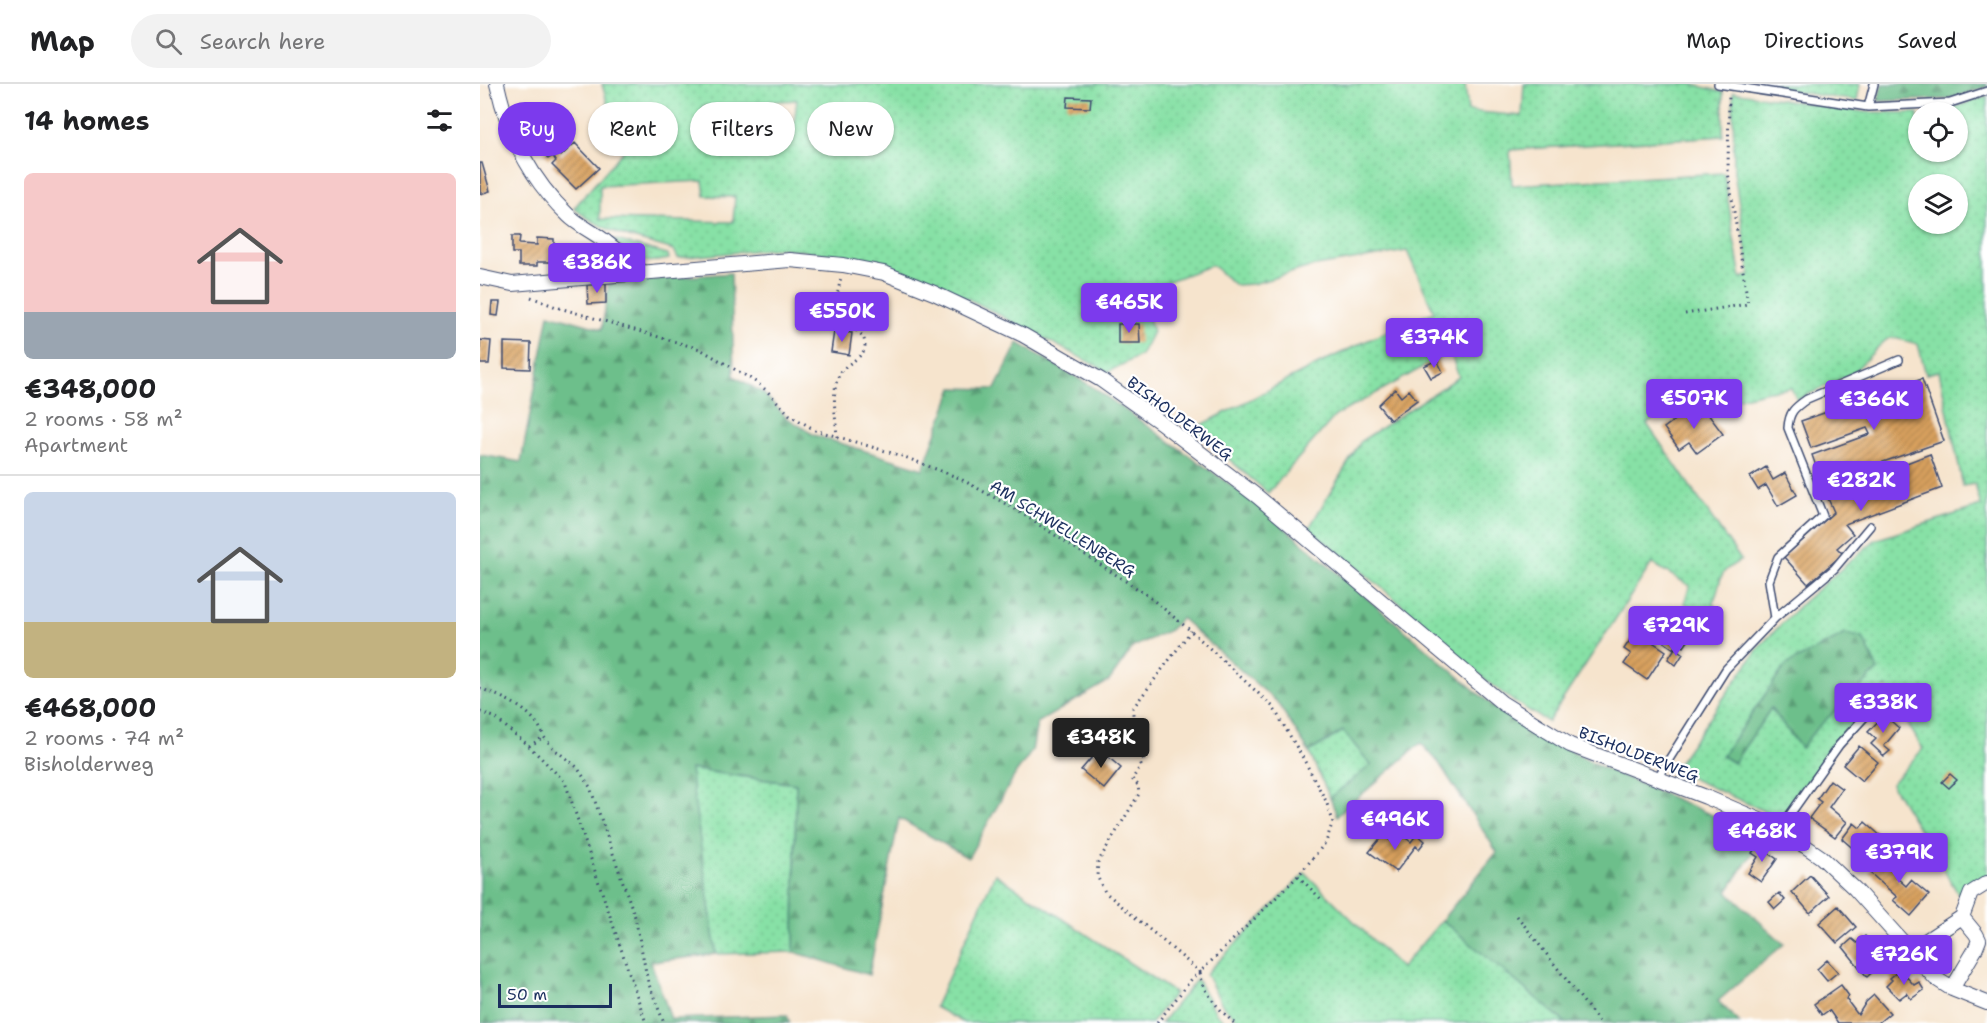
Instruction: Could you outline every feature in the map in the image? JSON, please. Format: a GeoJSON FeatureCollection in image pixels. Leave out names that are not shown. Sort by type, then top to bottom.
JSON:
{"type":"FeatureCollection","features":[{"type":"Feature","properties":{"kind":"street"},"geometry":{"type":"LineString","coordinates":[[497,84],[501,104],[517,146],[540,185],[570,217],[606,242],[641,271]]}},
{"type":"Feature","properties":{"kind":"street","name":"BISHOLDERWEG"},"geometry":{"type":"LineString","coordinates":[[480,277],[512,284],[641,271],[790,260],[843,265],[884,273],[934,293],[1023,335],[1101,380],[1258,497],[1502,703],[1570,745],[1656,780],[1706,797],[1779,830],[1821,857],[1847,881],[1935,978],[1952,989],[1987,1003]]}},
{"type":"Feature","properties":{"kind":"street"},"geometry":{"type":"LineString","coordinates":[[1910,951],[1962,917],[1971,893],[1987,883]]}},
{"type":"Feature","properties":{"kind":"street"},"geometry":{"type":"LineString","coordinates":[[1952,989],[1975,950],[1978,940],[1962,917]]}},
{"type":"Feature","properties":{"kind":"lane"},"geometry":{"type":"LineString","coordinates":[[1718,84],[1868,106],[1950,103],[1987,92]]}},
{"type":"Feature","properties":{"kind":"lane"},"geometry":{"type":"LineString","coordinates":[[1868,106],[1874,84]]}},
{"type":"Feature","properties":{"kind":"lane"},"geometry":{"type":"LineString","coordinates":[[1775,618],[1769,581],[1778,557],[1823,516],[1788,428],[1789,417],[1797,406],[1807,399],[1899,360]]}},
{"type":"Feature","properties":{"kind":"lane"},"geometry":{"type":"LineString","coordinates":[[1656,780],[1726,669],[1775,618],[1834,569],[1870,526]]}},
{"type":"Feature","properties":{"kind":"lane"},"geometry":{"type":"LineString","coordinates":[[1779,830],[1839,746],[1884,696]]}},
{"type":"Feature","properties":{"kind":"path"},"geometry":{"type":"LineString","coordinates":[[1685,315],[1748,304],[1728,172],[1729,87]]}},
{"type":"Feature","properties":{"kind":"path"},"geometry":{"type":"LineString","coordinates":[[837,437],[834,398],[840,373],[865,349],[865,340],[862,335],[842,320],[837,312],[843,265]]}},
{"type":"Feature","properties":{"kind":"path","name":"AM SCHWELLENBERG"},"geometry":{"type":"LineString","coordinates":[[512,284],[532,298],[556,307],[700,349],[753,380],[790,415],[815,430],[902,456],[959,478],[1015,509],[1147,596],[1191,631],[1273,707],[1304,758],[1326,801],[1333,821],[1326,842],[1298,876],[1191,980],[1157,1023]]}},
{"type":"Feature","properties":{"kind":"path"},"geometry":{"type":"LineString","coordinates":[[1191,631],[1133,708],[1132,721],[1145,746],[1146,757],[1132,779],[1138,785],[1139,794],[1098,862],[1097,876],[1105,892],[1200,972],[1202,981],[1219,1010],[1234,1023]]}},
{"type":"Feature","properties":{"kind":"path"},"geometry":{"type":"LineString","coordinates":[[480,688],[522,707],[540,725],[544,737],[554,749],[577,767],[590,787],[635,917],[648,982],[664,1023]]}},
{"type":"Feature","properties":{"kind":"path"},"geometry":{"type":"LineString","coordinates":[[480,712],[494,717],[529,746],[565,782],[646,1023]]}},
{"type":"Feature","properties":{"kind":"path"},"geometry":{"type":"LineString","coordinates":[[529,746],[544,737]]}},
{"type":"Feature","properties":{"kind":"path"},"geometry":{"type":"LineString","coordinates":[[1298,876],[1321,898]]}},
{"type":"Feature","properties":{"kind":"path"},"geometry":{"type":"LineString","coordinates":[[1517,916],[1600,1023]]}},
{"type":"Feature","properties":{"kind":"green space"},"geometry":{"type":"Polygon","coordinates":[[[602,84],[1465,84],[1468,111],[1522,116],[1524,84],[1691,84],[1723,92],[1723,136],[1510,150],[1512,185],[1724,173],[1741,278],[1750,275],[1734,172],[1733,92],[1865,112],[1908,113],[1908,162],[1968,162],[1968,103],[1987,96],[1987,876],[1959,895],[1891,784],[1923,749],[1886,687],[1836,745],[1782,819],[1673,770],[1760,646],[1803,602],[1875,540],[1981,506],[1975,484],[1963,486],[1939,371],[1926,374],[1918,344],[1891,337],[1882,343],[1853,373],[1797,400],[1791,388],[1719,403],[1711,391],[1692,393],[1647,424],[1741,560],[1722,575],[1712,603],[1719,610],[1714,619],[1684,603],[1690,586],[1652,563],[1548,722],[1513,701],[1486,680],[1393,597],[1309,528],[1361,441],[1459,377],[1450,352],[1335,416],[1268,493],[1194,429],[1342,352],[1434,312],[1407,251],[1310,267],[1253,284],[1235,285],[1212,265],[1142,291],[1153,332],[1141,355],[1108,372],[975,302],[907,272],[841,256],[781,248],[678,258],[674,250],[597,224],[574,208],[619,156],[678,156],[678,102],[607,102],[602,84]],[[703,181],[600,186],[600,219],[733,222],[735,197],[705,196],[703,181]],[[1786,665],[1722,756],[1733,763],[1771,708],[1801,748],[1814,730],[1786,665]]]}},
{"type":"Feature","properties":{"kind":"green space"},"geometry":{"type":"Polygon","coordinates":[[[1744,84],[1860,84],[1857,101],[1744,84]]]}},
{"type":"Feature","properties":{"kind":"green space"},"geometry":{"type":"Polygon","coordinates":[[[1882,84],[1986,84],[1987,87],[1948,99],[1878,101],[1882,84]]]}},
{"type":"Feature","properties":{"kind":"green space"},"geometry":{"type":"Polygon","coordinates":[[[612,239],[668,254],[669,259],[650,262],[637,259],[612,239]]]}},
{"type":"Feature","properties":{"kind":"green space"},"geometry":{"type":"Polygon","coordinates":[[[731,273],[734,376],[763,393],[787,418],[814,435],[923,469],[953,388],[995,389],[1018,343],[1091,386],[1252,500],[1499,711],[1599,766],[1763,837],[1727,892],[1784,944],[1718,1001],[1740,1023],[1566,1023],[1442,920],[1497,852],[1439,763],[1421,743],[1337,816],[1330,798],[1371,765],[1343,731],[1309,752],[1277,702],[1181,618],[1170,630],[1133,647],[1109,681],[1037,723],[1032,751],[1016,773],[968,858],[899,818],[869,975],[794,952],[796,784],[690,769],[716,954],[651,962],[671,1019],[787,1015],[790,1023],[480,1023],[480,455],[521,462],[549,314],[602,329],[609,283],[731,273]]]}},
{"type":"Feature","properties":{"kind":"green space"},"geometry":{"type":"Polygon","coordinates":[[[1845,634],[1863,638],[1878,670],[1815,730],[1801,748],[1771,708],[1734,763],[1722,756],[1786,665],[1845,634]]]}},
{"type":"Feature","properties":{"kind":"green space"},"geometry":{"type":"Polygon","coordinates":[[[1343,731],[1372,765],[1330,798],[1309,752],[1343,731]]]}},
{"type":"Feature","properties":{"kind":"green space"},"geometry":{"type":"Polygon","coordinates":[[[689,769],[796,784],[794,952],[716,954],[689,769]]]}},
{"type":"Feature","properties":{"kind":"green space"},"geometry":{"type":"Polygon","coordinates":[[[1305,873],[1401,968],[1442,920],[1566,1023],[1242,1023],[1223,1006],[1206,974],[1305,873]]]}},
{"type":"Feature","properties":{"kind":"green space"},"geometry":{"type":"Polygon","coordinates":[[[995,874],[1175,993],[1151,1023],[964,1023],[935,1007],[995,874]]]}},
{"type":"Feature","properties":{"kind":"green space"},"geometry":{"type":"Polygon","coordinates":[[[1197,979],[1216,1013],[1227,1023],[1161,1023],[1197,979]]]}},
{"type":"Feature","properties":{"kind":"building"},"geometry":{"type":"Polygon","coordinates":[[[1068,97],[1091,98],[1090,108],[1067,107],[1068,97]]]}},
{"type":"Feature","properties":{"kind":"building"},"geometry":{"type":"Polygon","coordinates":[[[576,144],[599,168],[576,189],[552,165],[556,161],[553,156],[576,156],[576,144]]]}},
{"type":"Feature","properties":{"kind":"building"},"geometry":{"type":"Polygon","coordinates":[[[480,163],[482,163],[490,191],[480,194],[480,163]]]}},
{"type":"Feature","properties":{"kind":"building"},"geometry":{"type":"Polygon","coordinates":[[[512,236],[520,236],[519,244],[537,245],[537,238],[554,239],[554,262],[537,262],[537,266],[519,266],[519,253],[512,253],[512,236]]]}},
{"type":"Feature","properties":{"kind":"building"},"geometry":{"type":"Polygon","coordinates":[[[606,284],[606,303],[588,304],[587,285],[606,284]]]}},
{"type":"Feature","properties":{"kind":"building"},"geometry":{"type":"Polygon","coordinates":[[[492,302],[500,302],[498,316],[491,315],[492,302]]]}},
{"type":"Feature","properties":{"kind":"building"},"geometry":{"type":"Polygon","coordinates":[[[1118,324],[1139,324],[1140,343],[1118,343],[1118,324]]]}},
{"type":"Feature","properties":{"kind":"building"},"geometry":{"type":"Polygon","coordinates":[[[834,331],[852,333],[849,355],[831,352],[834,331]]]}},
{"type":"Feature","properties":{"kind":"building"},"geometry":{"type":"Polygon","coordinates":[[[480,340],[491,341],[489,364],[480,364],[480,340]]]}},
{"type":"Feature","properties":{"kind":"building"},"geometry":{"type":"Polygon","coordinates":[[[504,342],[531,343],[530,369],[504,368],[504,342]]]}},
{"type":"Feature","properties":{"kind":"building"},"geometry":{"type":"Polygon","coordinates":[[[1437,360],[1443,372],[1431,378],[1424,366],[1437,360]]]}},
{"type":"Feature","properties":{"kind":"building"},"geometry":{"type":"Polygon","coordinates":[[[1922,379],[1944,441],[1822,483],[1812,455],[1870,434],[1867,428],[1811,448],[1801,421],[1922,379]]]}},
{"type":"Feature","properties":{"kind":"building"},"geometry":{"type":"Polygon","coordinates":[[[1395,389],[1401,397],[1409,390],[1417,400],[1390,420],[1378,405],[1395,389]]]}},
{"type":"Feature","properties":{"kind":"building"},"geometry":{"type":"Polygon","coordinates":[[[1692,407],[1698,415],[1705,410],[1723,434],[1697,453],[1689,442],[1679,449],[1664,428],[1692,407]]]}},
{"type":"Feature","properties":{"kind":"building"},"geometry":{"type":"Polygon","coordinates":[[[1930,454],[1942,488],[1845,524],[1853,534],[1837,548],[1843,554],[1808,584],[1784,557],[1834,512],[1826,494],[1930,454]]]}},
{"type":"Feature","properties":{"kind":"building"},"geometry":{"type":"Polygon","coordinates":[[[1766,467],[1773,480],[1785,473],[1797,495],[1778,506],[1766,485],[1758,490],[1750,477],[1766,467]]]}},
{"type":"Feature","properties":{"kind":"building"},"geometry":{"type":"Polygon","coordinates":[[[1684,615],[1693,622],[1687,630],[1693,634],[1684,647],[1678,643],[1674,649],[1664,642],[1684,615]]]}},
{"type":"Feature","properties":{"kind":"building"},"geometry":{"type":"Polygon","coordinates":[[[1636,631],[1666,651],[1647,680],[1624,664],[1631,654],[1624,649],[1636,631]]]}},
{"type":"Feature","properties":{"kind":"building"},"geometry":{"type":"Polygon","coordinates":[[[1675,648],[1683,654],[1676,665],[1668,659],[1675,648]]]}},
{"type":"Feature","properties":{"kind":"building"},"geometry":{"type":"Polygon","coordinates":[[[1884,715],[1899,728],[1884,746],[1890,751],[1884,756],[1871,744],[1876,739],[1868,732],[1884,715]]]}},
{"type":"Feature","properties":{"kind":"building"},"geometry":{"type":"Polygon","coordinates":[[[1859,746],[1878,762],[1862,781],[1843,765],[1859,746]]]}},
{"type":"Feature","properties":{"kind":"building"},"geometry":{"type":"Polygon","coordinates":[[[1099,749],[1121,768],[1104,789],[1081,770],[1099,749]]]}},
{"type":"Feature","properties":{"kind":"building"},"geometry":{"type":"Polygon","coordinates":[[[1950,774],[1957,780],[1949,788],[1942,782],[1950,774]]]}},
{"type":"Feature","properties":{"kind":"building"},"geometry":{"type":"Polygon","coordinates":[[[1830,780],[1842,789],[1829,807],[1847,822],[1835,837],[1809,818],[1821,802],[1817,799],[1830,780]]]}},
{"type":"Feature","properties":{"kind":"building"},"geometry":{"type":"Polygon","coordinates":[[[1865,822],[1882,837],[1864,858],[1842,839],[1854,823],[1860,828],[1865,822]]]}},
{"type":"Feature","properties":{"kind":"building"},"geometry":{"type":"Polygon","coordinates":[[[1417,834],[1425,841],[1419,849],[1416,846],[1396,872],[1369,852],[1383,835],[1396,845],[1403,836],[1411,842],[1417,834]]]}},
{"type":"Feature","properties":{"kind":"building"},"geometry":{"type":"Polygon","coordinates":[[[1760,841],[1766,844],[1763,849],[1777,859],[1761,882],[1748,873],[1758,857],[1752,853],[1760,841]]]}},
{"type":"Feature","properties":{"kind":"building"},"geometry":{"type":"Polygon","coordinates":[[[1888,852],[1905,867],[1896,877],[1906,886],[1911,880],[1929,895],[1911,916],[1893,900],[1897,897],[1869,872],[1888,852]]]}},
{"type":"Feature","properties":{"kind":"building"},"geometry":{"type":"Polygon","coordinates":[[[1810,875],[1829,896],[1810,913],[1792,892],[1810,875]]]}},
{"type":"Feature","properties":{"kind":"building"},"geometry":{"type":"Polygon","coordinates":[[[1779,893],[1785,900],[1775,909],[1769,902],[1779,893]]]}},
{"type":"Feature","properties":{"kind":"building"},"geometry":{"type":"Polygon","coordinates":[[[1838,906],[1856,927],[1837,943],[1819,923],[1838,906]]]}},
{"type":"Feature","properties":{"kind":"building"},"geometry":{"type":"Polygon","coordinates":[[[1865,936],[1886,960],[1867,977],[1843,947],[1852,939],[1857,943],[1865,936]]]}},
{"type":"Feature","properties":{"kind":"building"},"geometry":{"type":"Polygon","coordinates":[[[1827,960],[1838,972],[1827,981],[1817,969],[1827,960]]]}},
{"type":"Feature","properties":{"kind":"building"},"geometry":{"type":"Polygon","coordinates":[[[1902,972],[1914,985],[1919,982],[1924,990],[1911,999],[1907,993],[1899,999],[1886,986],[1892,980],[1890,978],[1902,972]]]}},
{"type":"Feature","properties":{"kind":"building"},"geometry":{"type":"Polygon","coordinates":[[[1841,985],[1849,996],[1846,999],[1858,1015],[1866,1002],[1874,995],[1890,1013],[1878,1023],[1838,1023],[1829,1010],[1822,1015],[1814,1004],[1841,985]]]}}]}
